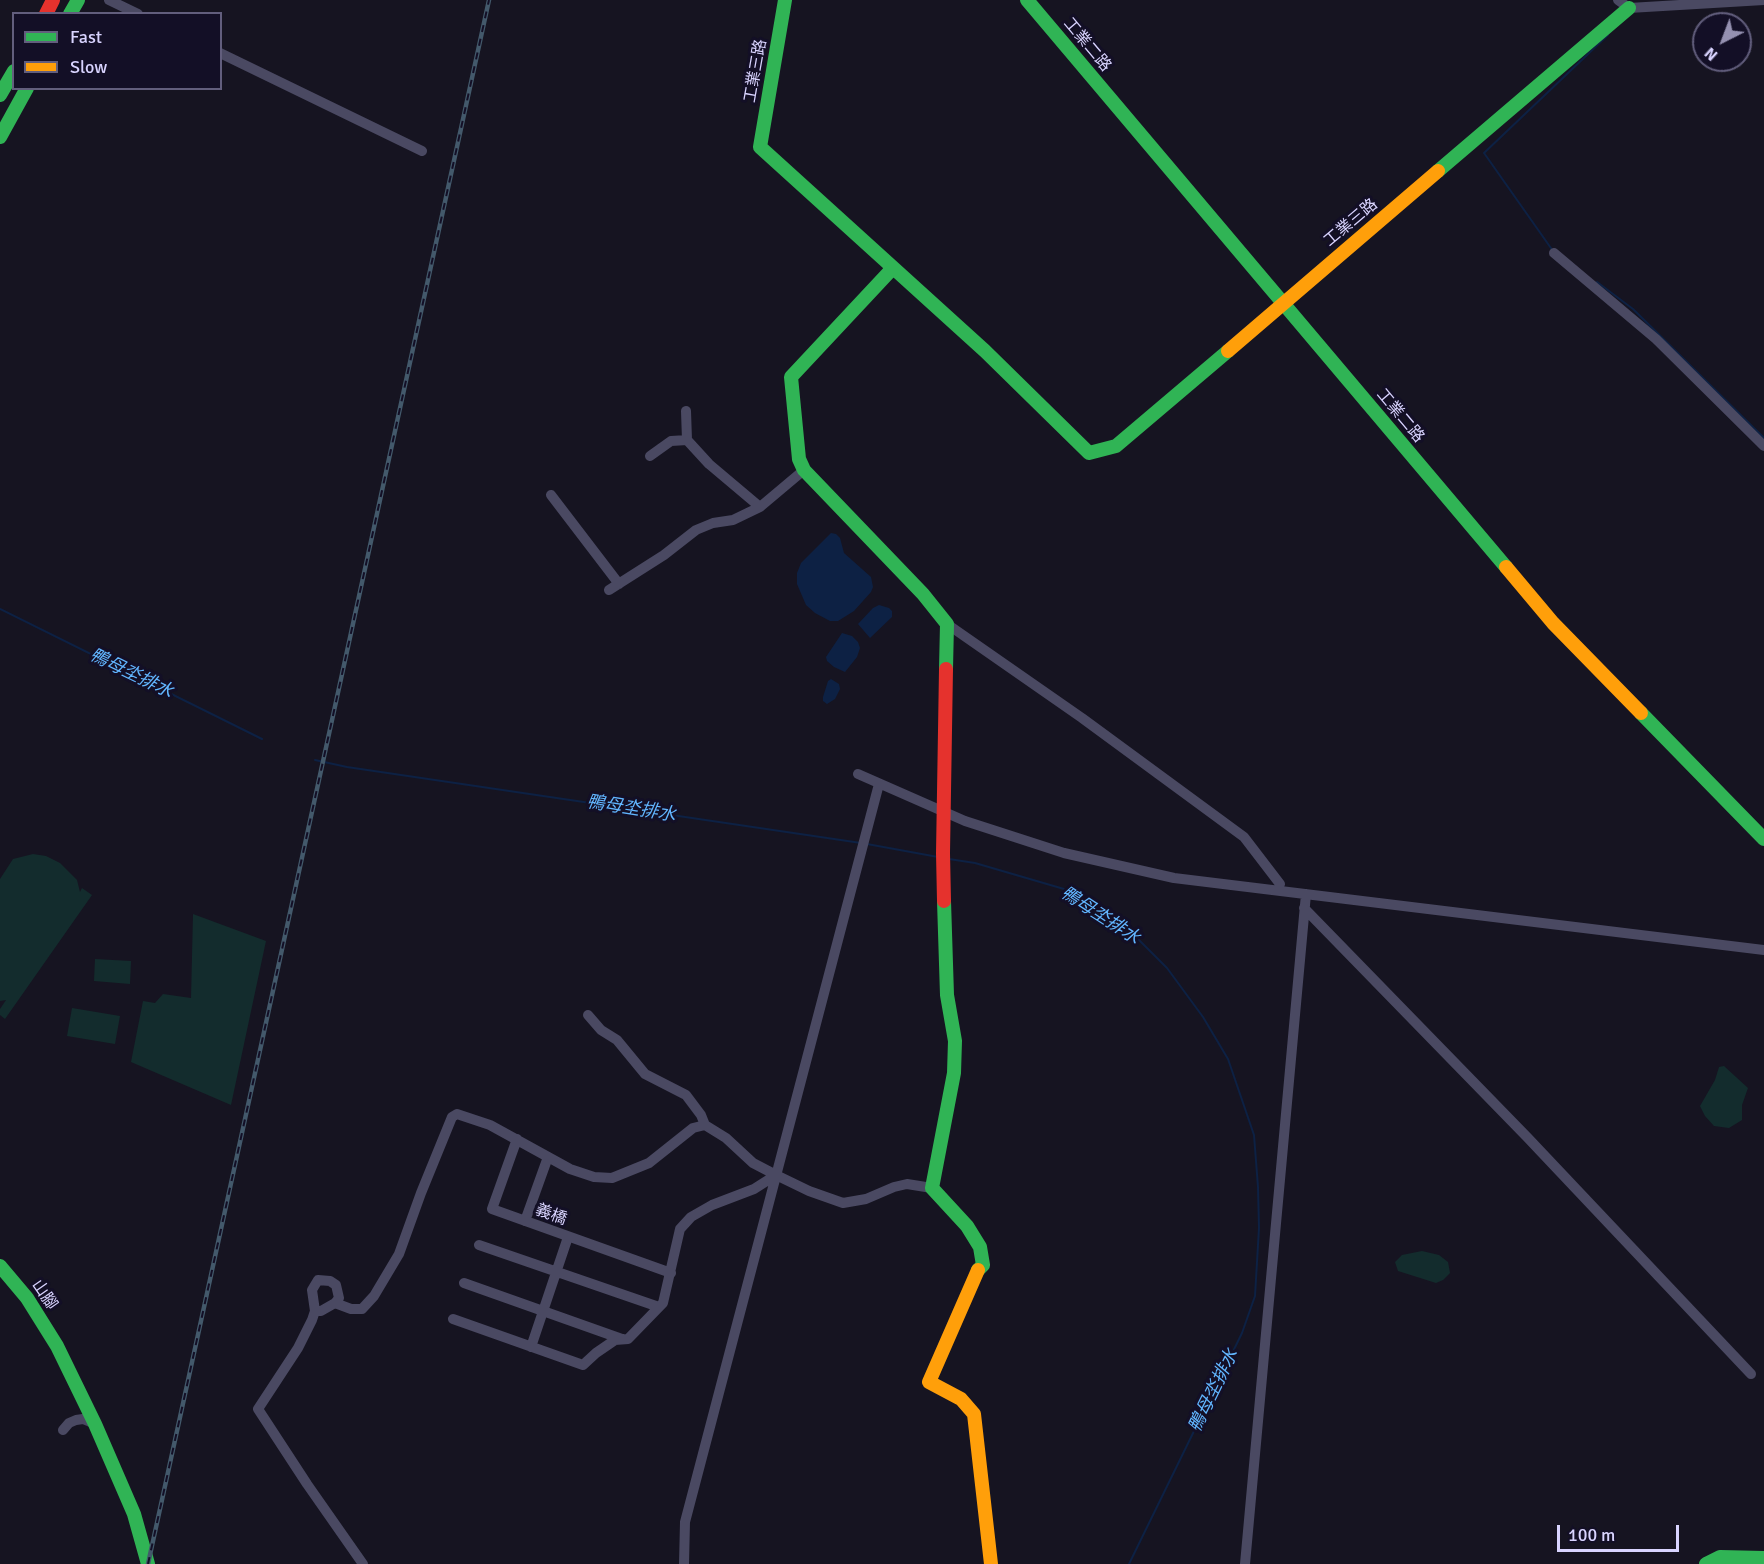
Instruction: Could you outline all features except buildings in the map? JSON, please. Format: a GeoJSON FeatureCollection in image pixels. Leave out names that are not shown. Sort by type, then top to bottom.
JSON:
{"type":"FeatureCollection","features":[{"type":"Feature","properties":{"kind":"street"},"geometry":{"type":"LineString","coordinates":[[109,0],[123,3],[135,12]]}},
{"type":"Feature","properties":{"kind":"street","name":"工業三路"},"geometry":{"type":"LineString","coordinates":[[785,0],[760,147],[985,351],[1089,453],[1116,446],[1624,4]]}},
{"type":"Feature","properties":{"kind":"street"},"geometry":{"type":"LineString","coordinates":[[1624,4],[1764,0]]}},
{"type":"Feature","properties":{"kind":"street","name":"工業二路"},"geometry":{"type":"LineString","coordinates":[[1029,1],[1553,623],[1764,840]]}},
{"type":"Feature","properties":{"kind":"street"},"geometry":{"type":"LineString","coordinates":[[222,55],[422,151]]}},
{"type":"Feature","properties":{"kind":"street"},"geometry":{"type":"LineString","coordinates":[[0,95],[12,74]]}},
{"type":"Feature","properties":{"kind":"street"},"geometry":{"type":"LineString","coordinates":[[0,137],[26,90]]}},
{"type":"Feature","properties":{"kind":"street"},"geometry":{"type":"LineString","coordinates":[[1554,253],[1656,339],[1764,446]]}},
{"type":"Feature","properties":{"kind":"street"},"geometry":{"type":"LineString","coordinates":[[892,268],[791,377],[799,459],[804,470],[923,594],[946,624],[1082,718],[1244,837],[1280,884]]}},
{"type":"Feature","properties":{"kind":"street"},"geometry":{"type":"LineString","coordinates":[[686,411],[687,440],[709,464],[760,507]]}},
{"type":"Feature","properties":{"kind":"street"},"geometry":{"type":"LineString","coordinates":[[650,456],[671,441],[687,440]]}},
{"type":"Feature","properties":{"kind":"street"},"geometry":{"type":"LineString","coordinates":[[609,590],[664,555],[696,530],[713,523],[734,520],[760,507],[804,470]]}},
{"type":"Feature","properties":{"kind":"street"},"geometry":{"type":"LineString","coordinates":[[551,495],[619,584]]}},
{"type":"Feature","properties":{"kind":"street"},"geometry":{"type":"LineString","coordinates":[[932,1188],[954,1073],[955,1041],[947,995],[943,853],[946,624]]}},
{"type":"Feature","properties":{"kind":"street"},"geometry":{"type":"LineString","coordinates":[[858,774],[965,821],[1064,853],[1174,878],[1764,950]]}},
{"type":"Feature","properties":{"kind":"street"},"geometry":{"type":"LineString","coordinates":[[684,1564],[685,1522],[879,784]]}},
{"type":"Feature","properties":{"kind":"street"},"geometry":{"type":"LineString","coordinates":[[1245,1564],[1306,894]]}},
{"type":"Feature","properties":{"kind":"street"},"geometry":{"type":"LineString","coordinates":[[1304,908],[1527,1137],[1751,1374]]}},
{"type":"Feature","properties":{"kind":"street"},"geometry":{"type":"LineString","coordinates":[[588,1015],[601,1030],[617,1040],[645,1074],[686,1095],[701,1115],[705,1125],[726,1138],[753,1163],[809,1191],[843,1203],[866,1199],[907,1184],[932,1188],[967,1226],[980,1247],[984,1265],[976,1272],[929,1382],[961,1399],[974,1414],[991,1564]]}},
{"type":"Feature","properties":{"kind":"street"},"geometry":{"type":"LineString","coordinates":[[334,1303],[351,1310],[362,1310],[374,1296],[399,1254],[452,1117],[457,1114],[490,1125],[570,1169],[594,1177],[612,1178],[649,1163],[693,1128],[705,1125]]}},
{"type":"Feature","properties":{"kind":"street","name":"義橋"},"geometry":{"type":"LineString","coordinates":[[517,1139],[492,1209],[671,1273]]}},
{"type":"Feature","properties":{"kind":"street"},"geometry":{"type":"LineString","coordinates":[[525,1221],[548,1157]]}},
{"type":"Feature","properties":{"kind":"street"},"geometry":{"type":"LineString","coordinates":[[453,1319],[583,1365],[615,1340],[628,1339],[663,1303],[680,1229],[691,1217],[712,1205],[754,1189],[776,1175]]}},
{"type":"Feature","properties":{"kind":"street"},"geometry":{"type":"LineString","coordinates":[[531,1347],[568,1237]]}},
{"type":"Feature","properties":{"kind":"street"},"geometry":{"type":"LineString","coordinates":[[479,1245],[659,1307]]}},
{"type":"Feature","properties":{"kind":"street","name":"山腳"},"geometry":{"type":"LineString","coordinates":[[0,1266],[27,1298],[57,1346],[98,1429],[134,1514],[148,1564]]}},
{"type":"Feature","properties":{"kind":"street"},"geometry":{"type":"LineString","coordinates":[[315,1311],[321,1311],[339,1298],[336,1286],[330,1281],[318,1280],[312,1290],[315,1311],[298,1348],[258,1409],[363,1564]]}},
{"type":"Feature","properties":{"kind":"street"},"geometry":{"type":"LineString","coordinates":[[464,1283],[623,1339]]}},
{"type":"Feature","properties":{"kind":"street"},"geometry":{"type":"LineString","coordinates":[[63,1430],[69,1423],[83,1419],[98,1429]]}},
{"type":"Feature","properties":{"kind":"street"},"geometry":{"type":"LineString","coordinates":[[1706,1564],[1720,1557],[1764,1558]]}},
{"type":"Feature","properties":{"kind":"green space"},"geometry":{"type":"Polygon","coordinates":[[[33,854],[46,856],[60,863],[77,880],[80,892],[82,888],[92,895],[5,1019],[0,1015],[0,1009],[6,1000],[0,1001],[0,879],[13,859],[33,854]]]}},
{"type":"Feature","properties":{"kind":"green space"},"geometry":{"type":"Polygon","coordinates":[[[193,914],[266,941],[231,1105],[131,1062],[143,1001],[155,1003],[163,994],[191,998],[193,914]]]}},
{"type":"Feature","properties":{"kind":"green space"},"geometry":{"type":"Polygon","coordinates":[[[95,959],[131,961],[130,984],[94,981],[95,959]]]}},
{"type":"Feature","properties":{"kind":"green space"},"geometry":{"type":"Polygon","coordinates":[[[72,1008],[120,1016],[115,1044],[67,1036],[72,1008]]]}},
{"type":"Feature","properties":{"kind":"green space"},"geometry":{"type":"Polygon","coordinates":[[[1724,1066],[1748,1088],[1742,1105],[1742,1120],[1729,1128],[1714,1126],[1700,1106],[1715,1080],[1719,1067],[1724,1066]]]}},
{"type":"Feature","properties":{"kind":"green space"},"geometry":{"type":"Polygon","coordinates":[[[1422,1251],[1439,1255],[1448,1262],[1450,1273],[1443,1280],[1436,1283],[1398,1271],[1395,1262],[1402,1255],[1422,1251]]]}},
{"type":"Feature","properties":{"kind":"water"},"geometry":{"type":"Polygon","coordinates":[[[831,533],[840,538],[844,553],[871,577],[873,587],[854,611],[838,621],[830,621],[806,605],[797,584],[797,573],[801,563],[831,533]]]}},
{"type":"Feature","properties":{"kind":"water"},"geometry":{"type":"Polygon","coordinates":[[[879,605],[889,608],[892,611],[892,617],[870,638],[858,624],[873,608],[879,605]]]}},
{"type":"Feature","properties":{"kind":"water"},"geometry":{"type":"Polygon","coordinates":[[[842,633],[852,636],[860,648],[857,657],[845,672],[834,667],[826,657],[842,633]]]}},
{"type":"Feature","properties":{"kind":"water"},"geometry":{"type":"Polygon","coordinates":[[[831,679],[839,684],[840,689],[835,699],[827,704],[823,701],[823,697],[828,681],[831,679]]]}},
{"type":"Feature","properties":{"kind":"waterway"},"geometry":{"type":"LineString","coordinates":[[1553,251],[1484,153],[1608,35]]}},
{"type":"Feature","properties":{"kind":"waterway"},"geometry":{"type":"LineString","coordinates":[[1597,282],[1633,309],[1764,438]]}},
{"type":"Feature","properties":{"kind":"waterway","name":"鴨母坔排水"},"geometry":{"type":"LineString","coordinates":[[0,609],[262,739]]}},
{"type":"Feature","properties":{"kind":"waterway","name":"鴨母坔排水"},"geometry":{"type":"LineString","coordinates":[[315,760],[347,767],[861,843]]}},
{"type":"Feature","properties":{"kind":"waterway","name":"鴨母坔排水"},"geometry":{"type":"LineString","coordinates":[[867,844],[938,857]]}},
{"type":"Feature","properties":{"kind":"waterway","name":"鴨母坔排水"},"geometry":{"type":"LineString","coordinates":[[949,859],[975,863],[1064,889],[1104,912],[1133,934],[1167,968],[1203,1017],[1228,1059],[1254,1135],[1259,1228],[1255,1296],[1242,1333],[1129,1564]]}},
{"type":"Feature","properties":{"kind":"railway"},"geometry":{"type":"LineString","coordinates":[[148,1564],[489,0]]}},
{"type":"Feature","properties":{"kind":"traffic: fast"},"geometry":{"type":"LineString","coordinates":[[71,12],[78,0]]}},
{"type":"Feature","properties":{"kind":"traffic: fast"},"geometry":{"type":"LineString","coordinates":[[785,0],[760,147],[985,351],[1089,453],[1116,446],[1228,351]]}},
{"type":"Feature","properties":{"kind":"traffic: fast"},"geometry":{"type":"LineString","coordinates":[[1027,0],[1506,567]]}},
{"type":"Feature","properties":{"kind":"traffic: fast"},"geometry":{"type":"LineString","coordinates":[[1438,171],[1629,8]]}},
{"type":"Feature","properties":{"kind":"traffic: fast"},"geometry":{"type":"LineString","coordinates":[[0,95],[12,74]]}},
{"type":"Feature","properties":{"kind":"traffic: fast"},"geometry":{"type":"LineString","coordinates":[[0,137],[26,90]]}},
{"type":"Feature","properties":{"kind":"traffic: fast"},"geometry":{"type":"LineString","coordinates":[[892,269],[791,377],[799,459],[804,470],[923,594],[947,624],[946,669]]}},
{"type":"Feature","properties":{"kind":"traffic: fast"},"geometry":{"type":"LineString","coordinates":[[1641,713],[1764,839]]}},
{"type":"Feature","properties":{"kind":"traffic: fast"},"geometry":{"type":"LineString","coordinates":[[944,901],[947,995],[955,1041],[954,1073],[932,1188],[967,1226],[980,1247],[983,1265],[978,1270]]}},
{"type":"Feature","properties":{"kind":"traffic: fast"},"geometry":{"type":"LineString","coordinates":[[0,1266],[27,1298],[57,1346],[95,1424],[134,1514],[148,1564]]}},
{"type":"Feature","properties":{"kind":"traffic: fast"},"geometry":{"type":"LineString","coordinates":[[1706,1564],[1720,1557],[1764,1558]]}},
{"type":"Feature","properties":{"kind":"traffic: slow"},"geometry":{"type":"LineString","coordinates":[[1228,351],[1438,171]]}},
{"type":"Feature","properties":{"kind":"traffic: slow"},"geometry":{"type":"LineString","coordinates":[[1506,567],[1553,623],[1641,713]]}},
{"type":"Feature","properties":{"kind":"traffic: slow"},"geometry":{"type":"LineString","coordinates":[[978,1270],[929,1382],[961,1399],[974,1414],[991,1564]]}},
{"type":"Feature","properties":{"kind":"traffic: jam"},"geometry":{"type":"LineString","coordinates":[[47,12],[53,0]]}},
{"type":"Feature","properties":{"kind":"traffic: jam"},"geometry":{"type":"LineString","coordinates":[[944,901],[946,669]]}}]}
